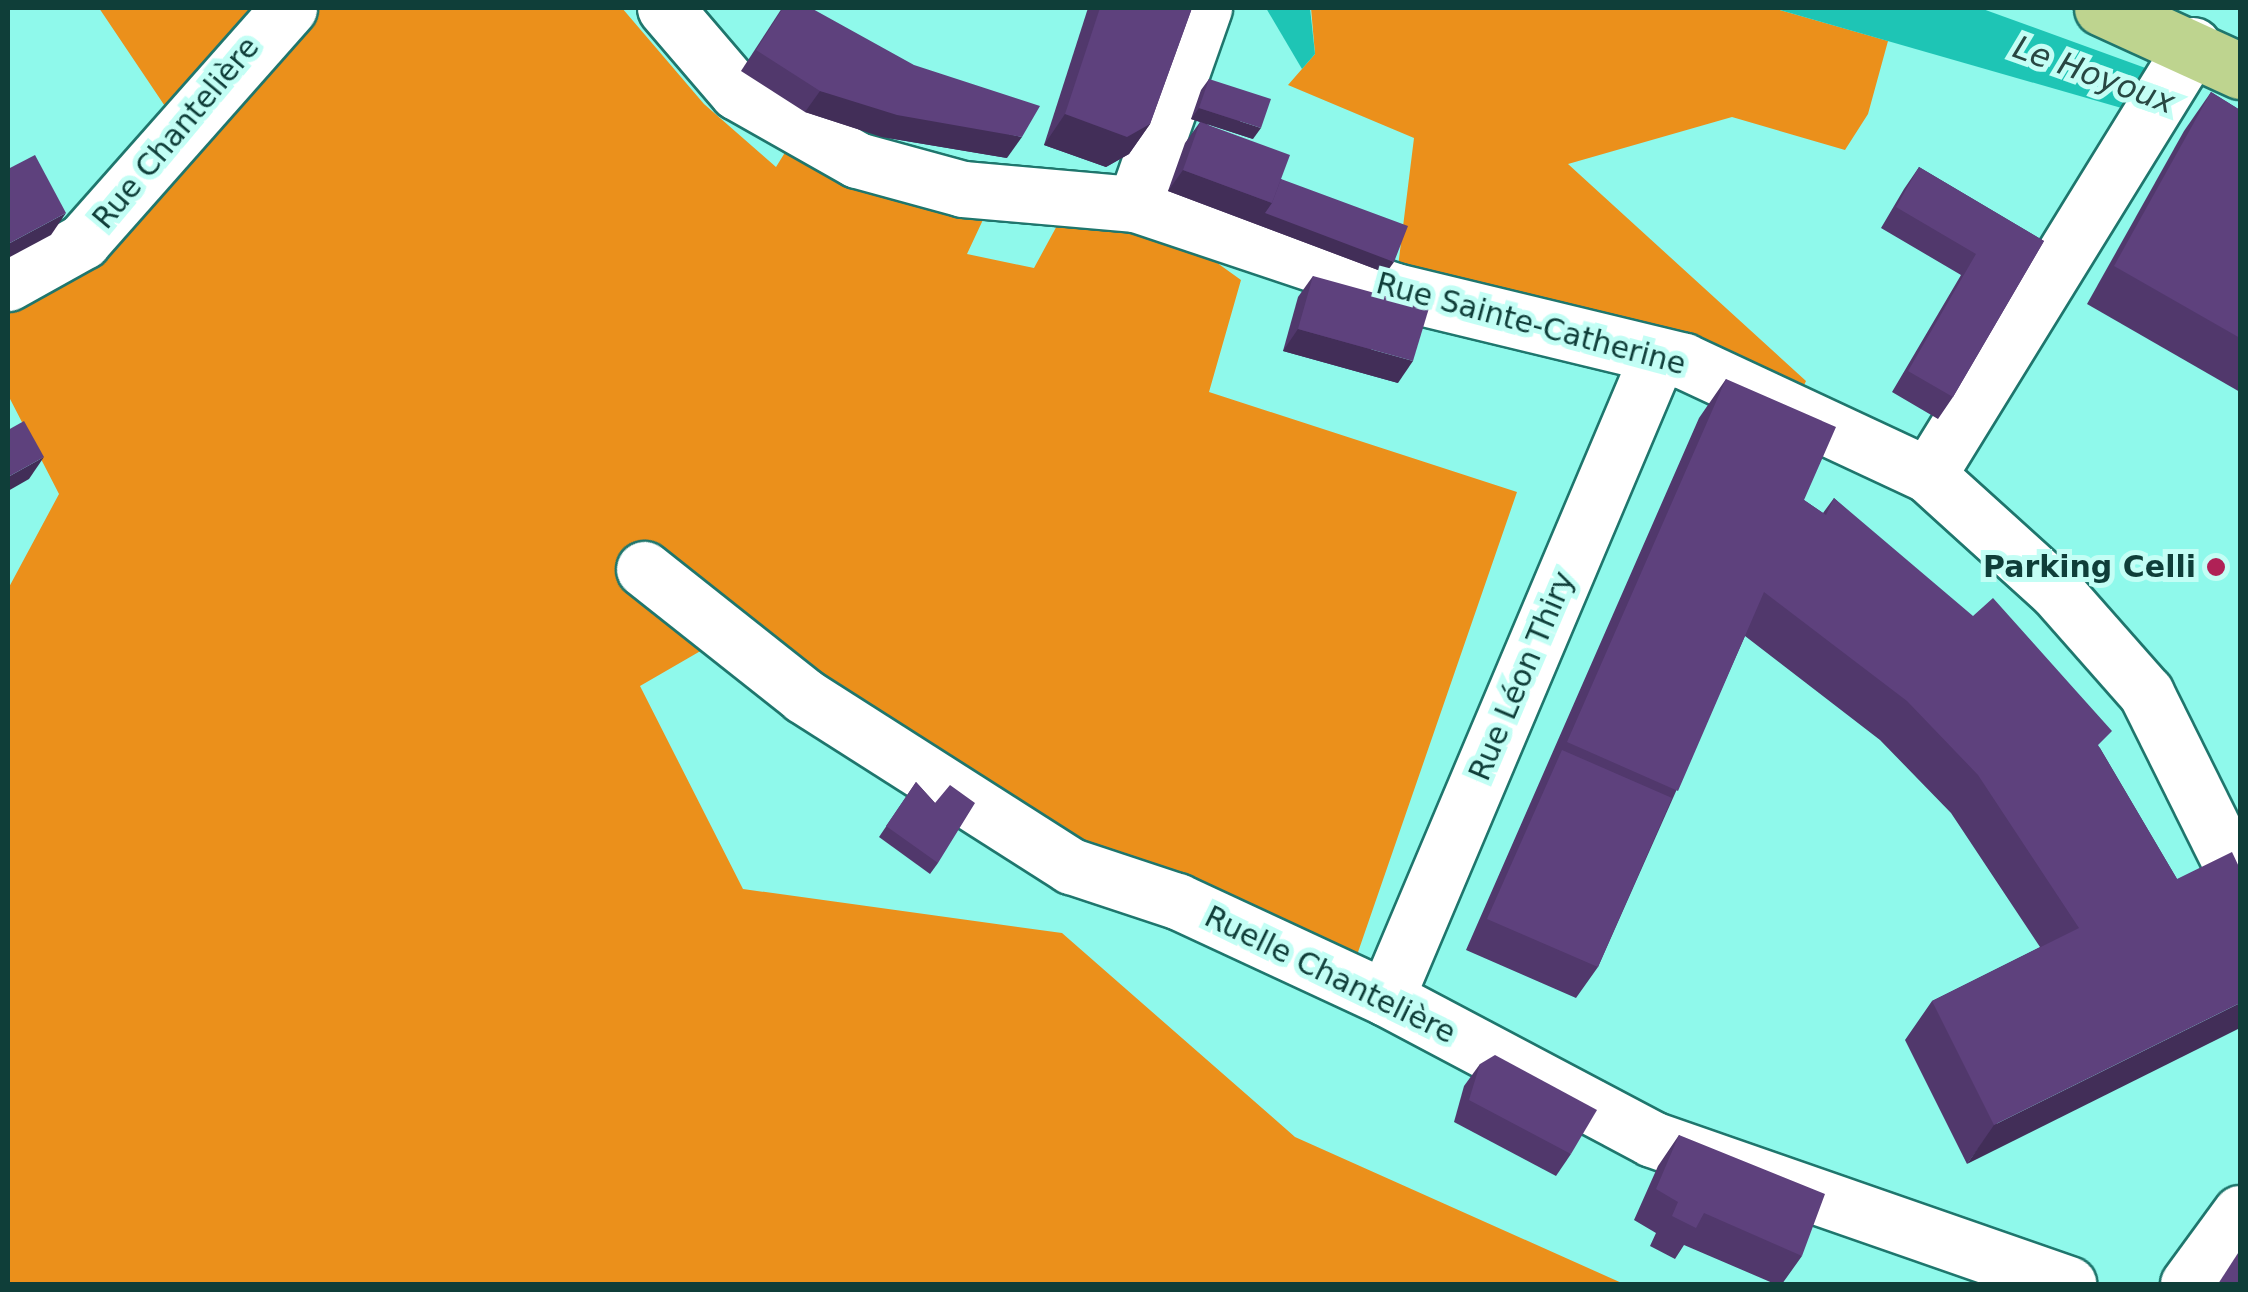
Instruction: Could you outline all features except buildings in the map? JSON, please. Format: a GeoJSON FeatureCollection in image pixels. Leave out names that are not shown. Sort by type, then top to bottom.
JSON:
{"type":"FeatureCollection","features":[{"type":"Feature","properties":{"kind":"main road"},"geometry":{"type":"LineString","coordinates":[[2102,8],[2171,80],[2240,71]]}},
{"type":"Feature","properties":{"kind":"street","name":"Rue Chantelière"},"geometry":{"type":"LineString","coordinates":[[8,283],[83,241],[288,8]]}},
{"type":"Feature","properties":{"kind":"street","name":"Rue Sainte-Catherine"},"geometry":{"type":"LineString","coordinates":[[665,8],[737,92],[857,160],[963,188],[1135,204],[1395,292],[1658,355],[1928,475],[2056,591],[2146,693],[2240,882]]}},
{"type":"Feature","properties":{"kind":"street"},"geometry":{"type":"LineString","coordinates":[[1135,204],[1204,8]]}},
{"type":"Feature","properties":{"kind":"street"},"geometry":{"type":"LineString","coordinates":[[1928,475],[2171,80]]}},
{"type":"Feature","properties":{"kind":"street","name":"Rue Léon Thiry"},"geometry":{"type":"LineString","coordinates":[[1386,998],[1658,355]]}},
{"type":"Feature","properties":{"kind":"street","name":"Ruelle Chantelière"},"geometry":{"type":"LineString","coordinates":[[644,569],[804,696],[1071,866],[1177,901],[1386,998],[1652,1138],[2068,1284]]}},
{"type":"Feature","properties":{"kind":"street"},"geometry":{"type":"LineString","coordinates":[[2188,1284],[2240,1212]]}},
{"type":"Feature","properties":{"kind":"shaded area"},"geometry":{"type":"Polygon","coordinates":[[[99,8],[622,8],[704,104],[776,167],[799,130],[996,192],[967,254],[1034,268],[1072,198],[1135,204],[1241,280],[1209,392],[1517,492],[1347,984],[1177,901],[723,638],[640,686],[743,889],[1062,933],[1295,1137],[1624,1284],[8,1284],[8,589],[59,494],[8,395],[8,283],[183,133],[99,8]]]}},
{"type":"Feature","properties":{"kind":"shaded area"},"geometry":{"type":"Polygon","coordinates":[[[1311,8],[1773,8],[1888,41],[1868,114],[1845,150],[1732,117],[1568,164],[1806,381],[1792,411],[1395,291],[1414,138],[1288,85],[1315,54],[1311,8]]]}},
{"type":"Feature","properties":{"kind":"water"},"geometry":{"type":"Polygon","coordinates":[[[1266,8],[1310,8],[1315,54],[1302,69],[1266,8]]]}},
{"type":"Feature","properties":{"kind":"water","name":"Le Hoyoux"},"geometry":{"type":"Polygon","coordinates":[[[1773,8],[1980,8],[2151,70],[2125,109],[1773,8]]]}},
{"type":"Feature","properties":{"kind":"place","name":"Parking Celli"},"geometry":{"type":"Point","coordinates":[2216,567]}}]}
